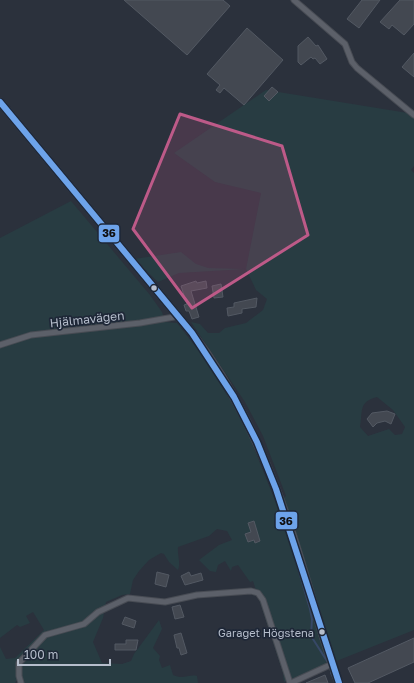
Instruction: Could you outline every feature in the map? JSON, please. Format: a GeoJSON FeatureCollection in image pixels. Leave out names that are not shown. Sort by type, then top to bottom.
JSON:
{"type":"FeatureCollection","features":[{"type":"Feature","properties":{"kind":"street"},"geometry":{"type":"LineString","coordinates":[[294,0],[345,44],[352,62],[357,68],[414,115]]}},
{"type":"Feature","properties":{"kind":"street"},"geometry":{"type":"LineString","coordinates":[[0,102],[177,315],[218,368],[236,398],[259,446],[285,514],[339,683]]}},
{"type":"Feature","properties":{"kind":"street","name":"Hjälmavägen"},"geometry":{"type":"LineString","coordinates":[[0,344],[31,335],[140,323],[174,317],[177,315]]}},
{"type":"Feature","properties":{"kind":"street"},"geometry":{"type":"LineString","coordinates":[[21,683],[19,676],[19,663],[41,638],[52,632],[84,624],[98,612],[128,598],[165,602],[196,595],[251,591],[258,593],[263,600],[290,683],[332,664]]}},
{"type":"Feature","properties":{"kind":"highlighted area"},"geometry":{"type":"Polygon","coordinates":[[[180,114],[282,146],[308,235],[192,308],[133,229],[180,114]]]}},
{"type":"Feature","properties":{"kind":"shaded area"},"geometry":{"type":"Polygon","coordinates":[[[266,90],[414,114],[414,166],[411,170],[414,173],[414,630],[284,682],[283,673],[253,581],[250,582],[238,565],[232,567],[231,571],[225,561],[218,565],[216,572],[210,571],[199,560],[219,545],[232,540],[227,531],[217,529],[209,536],[178,547],[178,570],[169,562],[164,554],[161,553],[149,560],[133,580],[130,594],[122,595],[106,602],[103,618],[93,642],[102,663],[122,664],[131,661],[134,654],[159,620],[162,629],[153,648],[160,656],[159,660],[162,668],[170,665],[173,675],[183,677],[197,676],[198,683],[21,683],[17,680],[15,683],[0,683],[0,647],[6,659],[15,658],[44,630],[33,612],[26,616],[30,623],[20,627],[17,625],[0,638],[0,238],[71,201],[150,295],[162,312],[165,322],[177,323],[203,356],[243,421],[276,503],[286,496],[263,436],[245,402],[191,322],[200,324],[208,333],[219,333],[225,328],[246,323],[263,310],[267,299],[256,290],[246,269],[261,193],[215,182],[174,153],[266,90]],[[377,397],[371,399],[364,404],[362,408],[360,427],[368,436],[389,429],[395,435],[402,434],[405,427],[393,410],[377,397]]]}},
{"type":"Feature","properties":{"kind":"shaded area"},"geometry":{"type":"Polygon","coordinates":[[[181,252],[196,264],[208,268],[246,269],[179,273],[158,282],[134,259],[181,252]]]}},
{"type":"Feature","properties":{"kind":"building"},"geometry":{"type":"Polygon","coordinates":[[[124,0],[223,0],[230,6],[187,55],[124,0]]]}},
{"type":"Feature","properties":{"kind":"building"},"geometry":{"type":"Polygon","coordinates":[[[362,0],[380,0],[359,28],[347,19],[362,0]]]}},
{"type":"Feature","properties":{"kind":"building"},"geometry":{"type":"Polygon","coordinates":[[[400,0],[414,0],[414,24],[404,35],[392,25],[389,29],[380,22],[400,0]]]}},
{"type":"Feature","properties":{"kind":"building"},"geometry":{"type":"Polygon","coordinates":[[[247,28],[283,60],[244,105],[224,88],[220,93],[216,90],[220,85],[207,74],[247,28]]]}},
{"type":"Feature","properties":{"kind":"building"},"geometry":{"type":"Polygon","coordinates":[[[308,37],[316,46],[318,45],[327,59],[320,64],[315,58],[313,59],[311,57],[301,65],[298,62],[298,46],[308,37]]]}},
{"type":"Feature","properties":{"kind":"building"},"geometry":{"type":"Polygon","coordinates":[[[414,53],[414,77],[402,67],[414,53]]]}},
{"type":"Feature","properties":{"kind":"building"},"geometry":{"type":"Polygon","coordinates":[[[272,87],[278,92],[269,101],[264,96],[272,87]]]}},
{"type":"Feature","properties":{"kind":"building"},"geometry":{"type":"Polygon","coordinates":[[[196,281],[197,283],[206,281],[207,288],[191,291],[199,317],[192,319],[189,311],[186,311],[184,305],[187,304],[181,286],[196,281]]]}},
{"type":"Feature","properties":{"kind":"building"},"geometry":{"type":"Polygon","coordinates":[[[221,284],[223,297],[214,298],[212,286],[221,284]]]}},
{"type":"Feature","properties":{"kind":"building"},"geometry":{"type":"Polygon","coordinates":[[[257,298],[256,307],[242,309],[242,313],[228,316],[227,308],[234,307],[234,303],[257,298]]]}},
{"type":"Feature","properties":{"kind":"building"},"geometry":{"type":"Polygon","coordinates":[[[387,411],[395,414],[391,424],[385,421],[377,423],[373,427],[367,419],[372,413],[387,411]]]}},
{"type":"Feature","properties":{"kind":"building"},"geometry":{"type":"Polygon","coordinates":[[[254,521],[260,541],[255,543],[254,540],[248,542],[245,534],[251,532],[248,523],[254,521]]]}},
{"type":"Feature","properties":{"kind":"building"},"geometry":{"type":"Polygon","coordinates":[[[157,572],[169,575],[166,587],[155,584],[157,572]]]}},
{"type":"Feature","properties":{"kind":"building"},"geometry":{"type":"Polygon","coordinates":[[[189,572],[191,576],[201,573],[203,580],[185,585],[181,576],[189,572]]]}},
{"type":"Feature","properties":{"kind":"building"},"geometry":{"type":"Polygon","coordinates":[[[180,605],[184,617],[175,619],[172,607],[180,605]]]}},
{"type":"Feature","properties":{"kind":"building"},"geometry":{"type":"Polygon","coordinates":[[[125,617],[136,621],[134,628],[122,624],[125,617]]]}},
{"type":"Feature","properties":{"kind":"building"},"geometry":{"type":"Polygon","coordinates":[[[181,633],[187,653],[181,655],[179,648],[177,648],[174,635],[181,633]]]}},
{"type":"Feature","properties":{"kind":"building"},"geometry":{"type":"Polygon","coordinates":[[[414,638],[414,662],[368,683],[355,683],[348,668],[414,638]]]}},
{"type":"Feature","properties":{"kind":"building"},"geometry":{"type":"Polygon","coordinates":[[[126,640],[138,640],[136,650],[115,650],[115,644],[126,644],[126,640]]]}},
{"type":"Feature","properties":{"kind":"building"},"geometry":{"type":"Polygon","coordinates":[[[325,675],[328,683],[306,683],[325,675]]]}},
{"type":"Feature","properties":{"kind":"waterway"},"geometry":{"type":"LineString","coordinates":[[284,520],[310,609],[312,619],[311,636],[327,661]]}},
{"type":"Feature","properties":{"kind":"waterway"},"geometry":{"type":"LineString","coordinates":[[331,673],[334,679]]}},
{"type":"Feature","properties":{"kind":"transit line","name":"36"},"geometry":{"type":"LineString","coordinates":[[0,102],[192,333],[234,397],[257,442],[276,489],[339,683]]}},
{"type":"Feature","properties":{"kind":"place","name":"Garaget Högstena"},"geometry":{"type":"Point","coordinates":[322,632]}}]}
